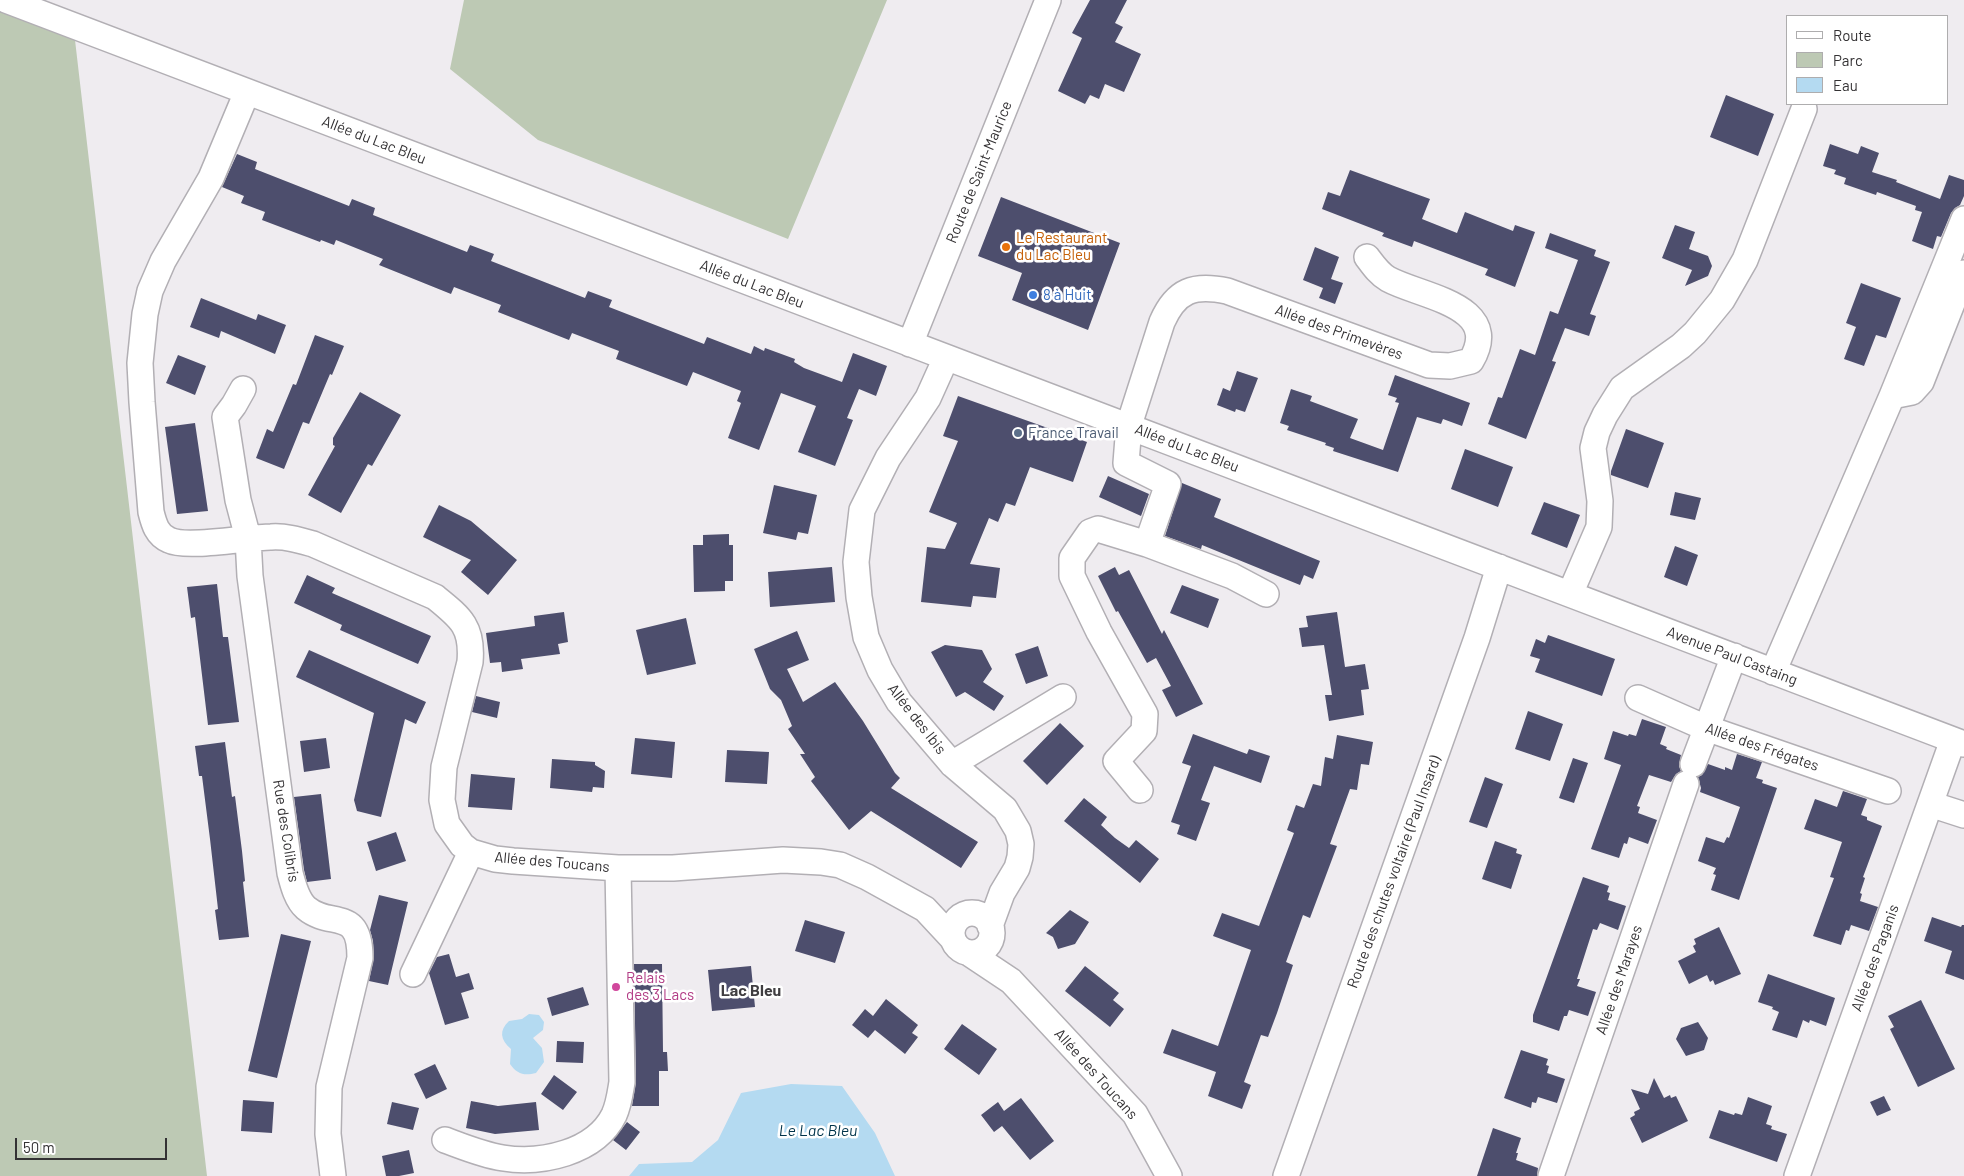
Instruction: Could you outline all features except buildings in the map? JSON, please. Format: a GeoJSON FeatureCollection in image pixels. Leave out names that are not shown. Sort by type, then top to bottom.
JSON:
{"type":"FeatureCollection","features":[{"type":"Feature","properties":{"kind":"street","name":"Allée du Lac Bleu"},"geometry":{"type":"LineString","coordinates":[[6,0],[1499,567]]}},
{"type":"Feature","properties":{"kind":"street","name":"Route de Saint-Maurice"},"geometry":{"type":"LineString","coordinates":[[910,344],[1048,0]]}},
{"type":"Feature","properties":{"kind":"street"},"geometry":{"type":"LineString","coordinates":[[247,92],[211,178],[163,260],[150,291],[145,314],[140,363],[151,512],[156,529],[167,540],[177,544],[273,536],[292,538],[313,544],[436,597],[467,627],[471,644],[470,662],[444,767],[442,800],[447,824],[462,845],[471,852],[413,974]]}},
{"type":"Feature","properties":{"kind":"street"},"geometry":{"type":"LineString","coordinates":[[1570,594],[1599,527],[1600,501],[1593,448],[1604,414],[1622,388],[1695,333],[1722,300],[1745,260],[1804,108]]}},
{"type":"Feature","properties":{"kind":"street"},"geometry":{"type":"LineString","coordinates":[[1773,672],[1892,396],[1964,219]]}},
{"type":"Feature","properties":{"kind":"street","name":"Allée des Primevères"},"geometry":{"type":"LineString","coordinates":[[1128,425],[1168,309],[1184,293],[1195,289],[1215,288],[1227,291],[1429,365],[1450,366],[1471,361],[1477,350],[1479,338],[1478,329],[1471,317],[1456,307],[1387,279],[1367,257]]}},
{"type":"Feature","properties":{"kind":"street"},"geometry":{"type":"LineString","coordinates":[[1892,396],[1912,392],[1921,382],[1964,273]]}},
{"type":"Feature","properties":{"kind":"street","name":"Allée des Ibis"},"geometry":{"type":"LineString","coordinates":[[946,358],[928,398],[888,458],[872,486],[862,510],[857,540],[856,562],[858,597],[866,637],[880,670],[899,702],[952,764],[1005,809],[1018,831],[1021,844],[1020,857],[1014,877],[979,923],[956,920],[953,926],[960,945]]}},
{"type":"Feature","properties":{"kind":"street","name":"Rue des Colibris"},"geometry":{"type":"LineString","coordinates":[[243,389],[225,417],[238,500],[248,538],[254,605],[292,879],[298,897],[306,908],[314,913],[340,920],[353,928],[358,936],[360,946],[360,958],[329,1086],[328,1134],[334,1176]]}},
{"type":"Feature","properties":{"kind":"street"},"geometry":{"type":"LineString","coordinates":[[1128,425],[1126,463],[1168,484],[1147,544]]}},
{"type":"Feature","properties":{"kind":"street"},"geometry":{"type":"LineString","coordinates":[[1140,790],[1116,760],[1144,731],[1145,714],[1099,632],[1072,576],[1072,558],[1090,532],[1098,529],[1147,544],[1232,576],[1266,594]]}},
{"type":"Feature","properties":{"kind":"street","name":"Avenue Paul Castaing"},"geometry":{"type":"LineString","coordinates":[[1499,567],[1959,742]]}},
{"type":"Feature","properties":{"kind":"street","name":"Route des chutes voltaire (Paul Insard)"},"geometry":{"type":"LineString","coordinates":[[1286,1176],[1477,638],[1499,567]]}},
{"type":"Feature","properties":{"kind":"street","name":"Allée des Marayes"},"geometry":{"type":"LineString","coordinates":[[1551,1176],[1706,728],[1734,656]]}},
{"type":"Feature","properties":{"kind":"street"},"geometry":{"type":"LineString","coordinates":[[952,764],[1063,696]]}},
{"type":"Feature","properties":{"kind":"street","name":"Allée des Frégates"},"geometry":{"type":"LineString","coordinates":[[1638,698],[1706,728],[1888,791]]}},
{"type":"Feature","properties":{"kind":"street","name":"Allée des Paganis"},"geometry":{"type":"LineString","coordinates":[[1797,1176],[1930,804],[1959,742]]}},
{"type":"Feature","properties":{"kind":"street"},"geometry":{"type":"LineString","coordinates":[[1930,804],[1964,815]]}},
{"type":"Feature","properties":{"kind":"street","name":"Allée des Toucans"},"geometry":{"type":"LineString","coordinates":[[471,852],[495,859],[513,861],[618,868],[673,868],[782,860],[821,862],[840,866],[867,877],[925,909],[979,923],[1011,981]]}},
{"type":"Feature","properties":{"kind":"street"},"geometry":{"type":"LineString","coordinates":[[445,1140],[503,1158],[526,1160],[550,1157],[591,1141],[613,1117],[619,1102],[622,1082],[618,868]]}},
{"type":"Feature","properties":{"kind":"street","name":"Allée des Toucans"},"geometry":{"type":"LineString","coordinates":[[925,909],[960,945],[1011,981],[1135,1114],[1170,1176]]}},
{"type":"Feature","properties":{"kind":"street"},"geometry":{"type":"LineString","coordinates":[[960,945],[980,952],[979,923]]}},
{"type":"Feature","properties":{"kind":"green space"},"geometry":{"type":"Polygon","coordinates":[[[464,0],[887,0],[788,239],[538,140],[450,69],[464,0]]]}},
{"type":"Feature","properties":{"kind":"green space"},"geometry":{"type":"Polygon","coordinates":[[[0,2],[75,40],[207,1176],[0,1176],[0,2]]]}},
{"type":"Feature","properties":{"kind":"water"},"geometry":{"type":"Polygon","coordinates":[[[529,1014],[539,1015],[544,1022],[543,1030],[533,1038],[542,1048],[544,1062],[536,1073],[524,1074],[515,1070],[510,1064],[511,1049],[503,1039],[502,1031],[509,1021],[522,1019],[529,1014]]]}},
{"type":"Feature","properties":{"kind":"water","name":"Le Lac Bleu"},"geometry":{"type":"Polygon","coordinates":[[[791,1084],[842,1086],[875,1133],[895,1176],[629,1176],[639,1164],[692,1162],[718,1140],[741,1093],[791,1084]]]}},
{"type":"Feature","properties":{"kind":"place","name":"Le Restaurant du Lac Bleu"},"geometry":{"type":"Point","coordinates":[1006,247]}},
{"type":"Feature","properties":{"kind":"place","name":"8 à Huit"},"geometry":{"type":"Point","coordinates":[1033,295]}},
{"type":"Feature","properties":{"kind":"place","name":"France Travail"},"geometry":{"type":"Point","coordinates":[1018,433]}},
{"type":"Feature","properties":{"kind":"place","name":"Relais des 3 Lacs"},"geometry":{"type":"Point","coordinates":[616,987]}},
{"type":"Feature","properties":{"kind":"district","name":"Lac Bleu"},"geometry":{"type":"Point","coordinates":[751,991]}}]}
